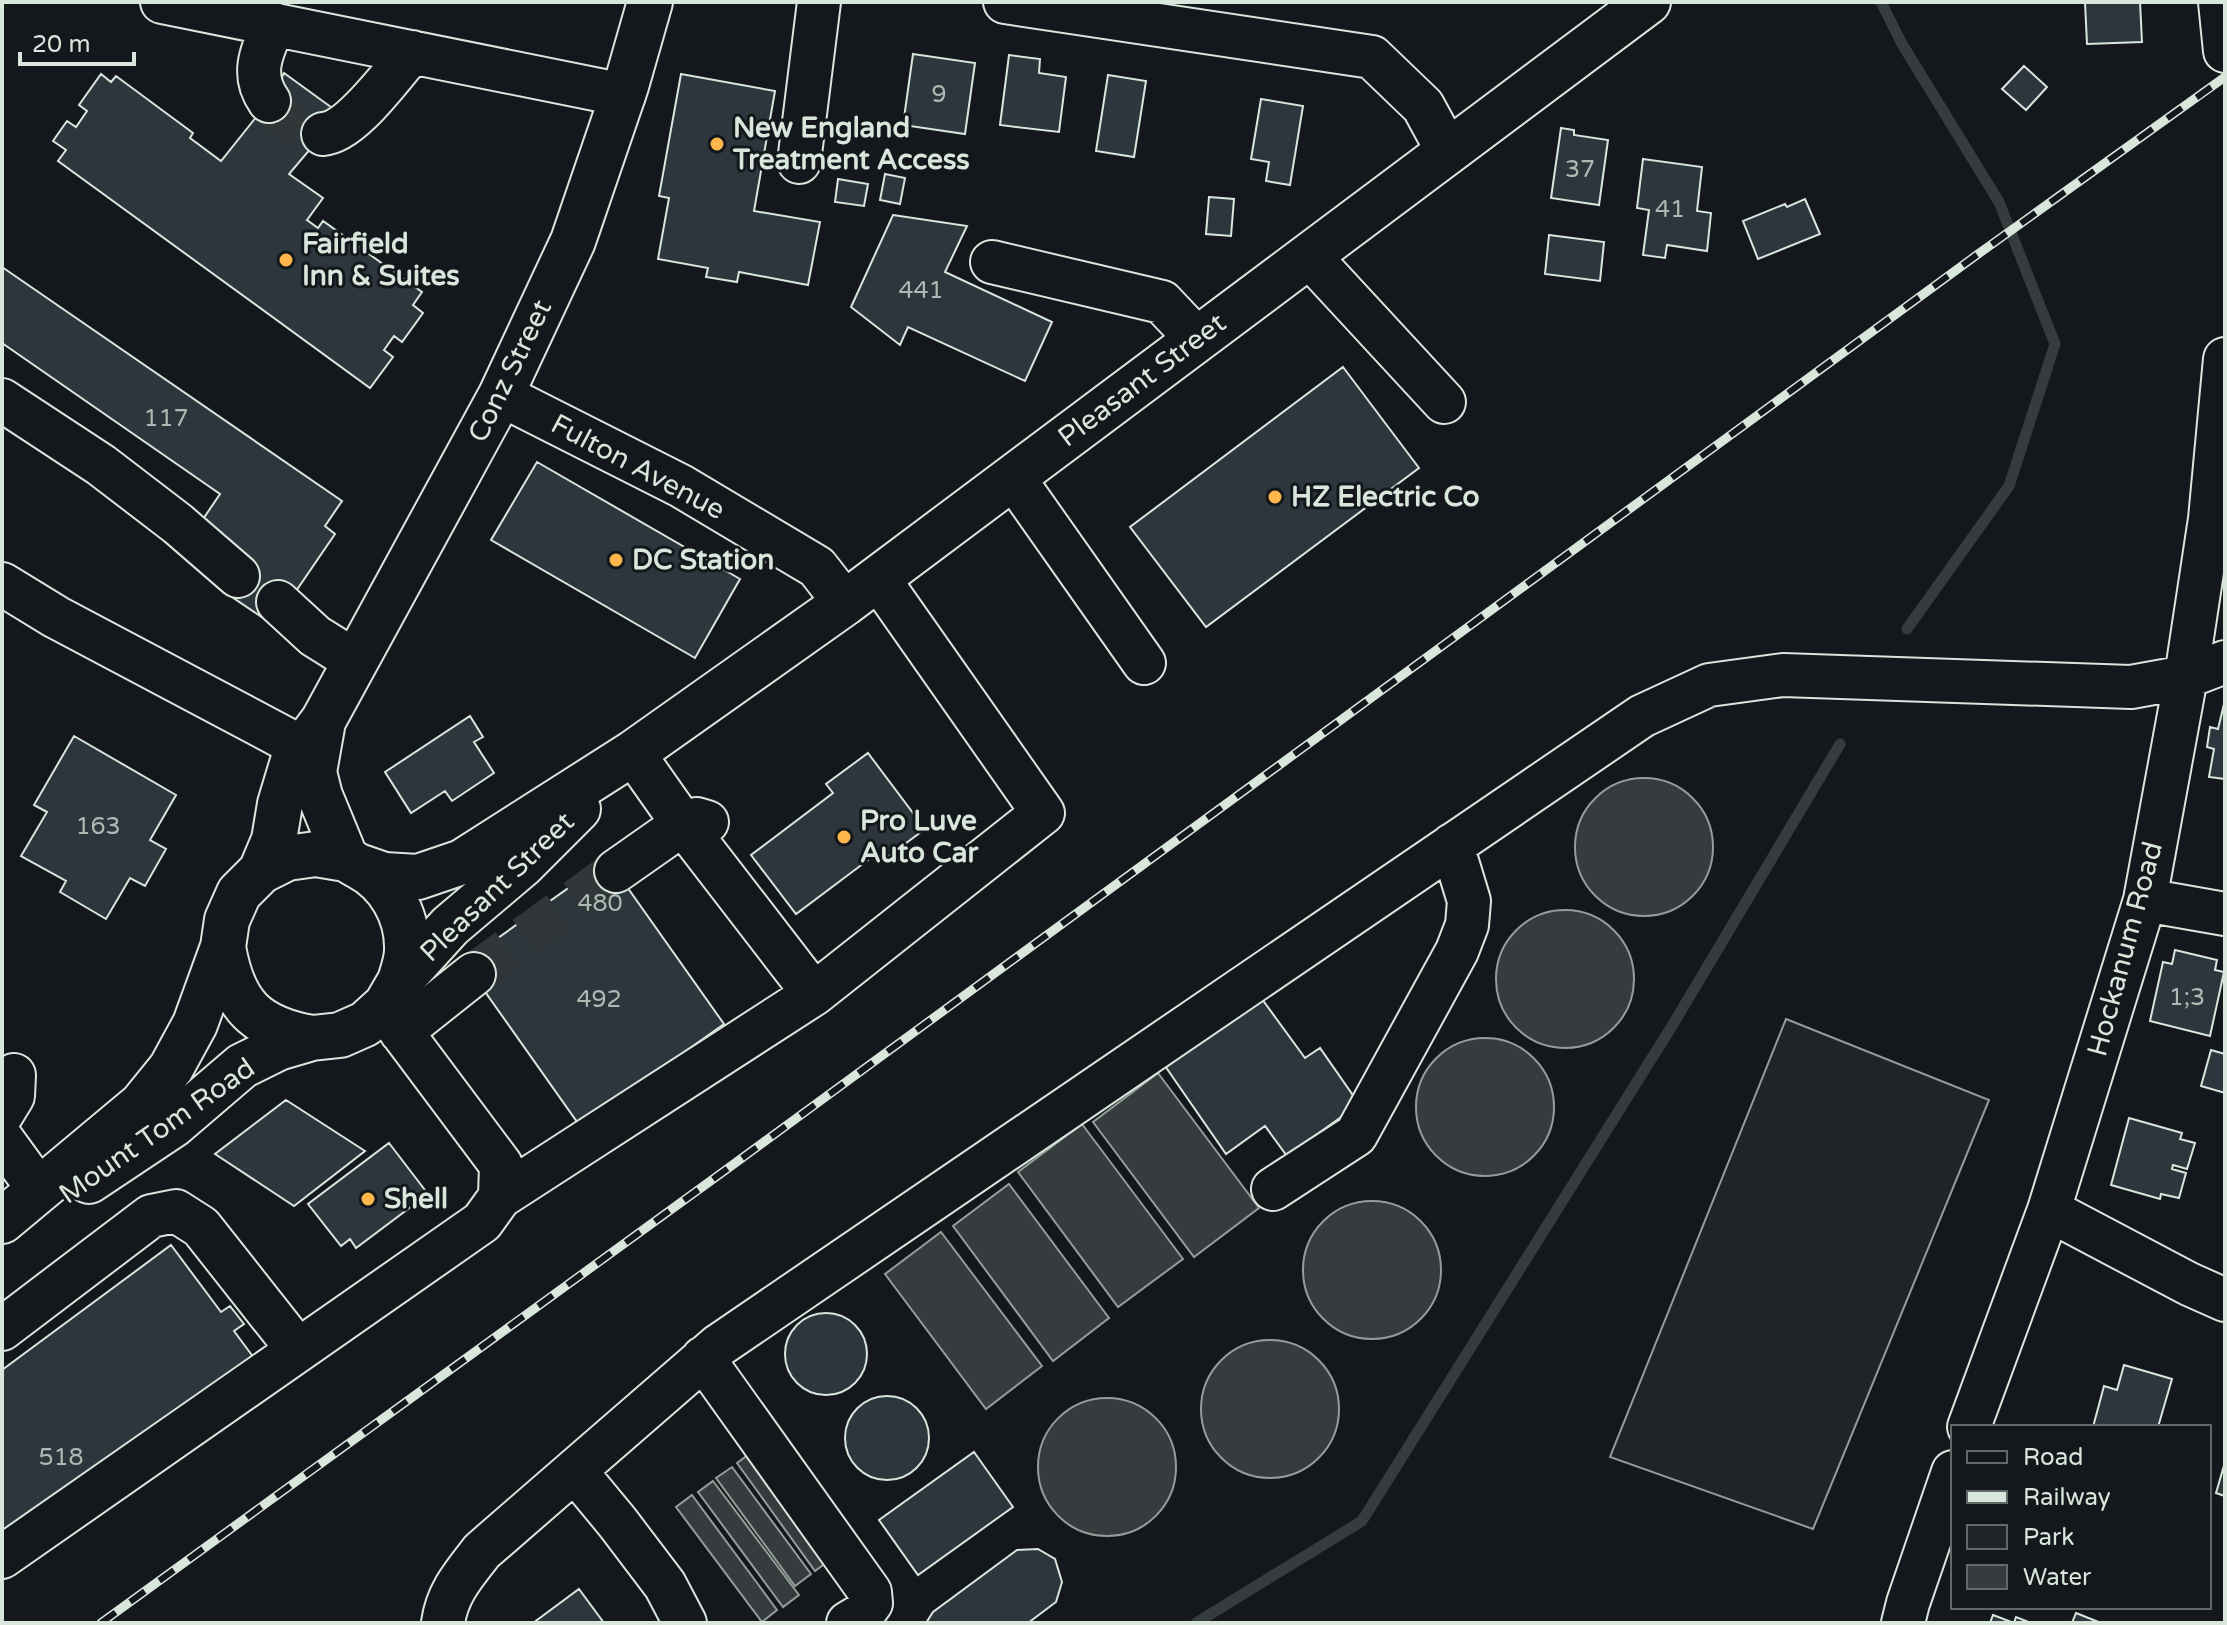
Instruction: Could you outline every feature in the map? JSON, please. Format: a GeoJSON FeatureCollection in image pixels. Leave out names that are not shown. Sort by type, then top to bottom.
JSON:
{"type":"FeatureCollection","features":[{"type":"Feature","properties":{"kind":"main road","name":"Conz Street"},"geometry":{"type":"LineString","coordinates":[[261,871],[274,840],[280,804],[293,761],[313,734],[355,661],[501,395],[573,241],[624,95],[650,2]]}},
{"type":"Feature","properties":{"kind":"main road","name":"Pleasant Street"},"geometry":{"type":"LineString","coordinates":[[261,871],[287,858],[316,854],[352,862],[384,875],[418,877],[462,862],[633,753],[872,582],[1648,2]]}},
{"type":"Feature","properties":{"kind":"main road","name":"Conz Street"},"geometry":{"type":"LineString","coordinates":[[313,734],[314,772],[320,796],[352,862]]}},
{"type":"Feature","properties":{"kind":"main road","name":"Pleasant Street"},"geometry":{"type":"LineString","coordinates":[[388,1010],[450,926],[522,865],[633,753]]}},
{"type":"Feature","properties":{"kind":"main road"},"geometry":{"type":"LineString","coordinates":[[352,862],[372,873],[392,895],[405,923],[408,952],[388,1010]]}},
{"type":"Feature","properties":{"kind":"main road","name":"Mount Tom Road"},"geometry":{"type":"LineString","coordinates":[[2,1221],[141,1105],[171,1068],[195,1024],[223,947],[227,920],[239,893],[261,871]]}},
{"type":"Feature","properties":{"kind":"main road"},"geometry":{"type":"LineString","coordinates":[[223,947],[228,975],[241,1000],[260,1020],[285,1033],[312,1038]]}},
{"type":"Feature","properties":{"kind":"main road","name":"Mount Tom Road"},"geometry":{"type":"LineString","coordinates":[[2,1239],[173,1125],[242,1066],[278,1048],[312,1038],[340,1035],[388,1010]]}},
{"type":"Feature","properties":{"kind":"street"},"geometry":{"type":"LineString","coordinates":[[162,2],[624,95]]}},
{"type":"Feature","properties":{"kind":"street"},"geometry":{"type":"LineString","coordinates":[[799,162],[819,2]]}},
{"type":"Feature","properties":{"kind":"street"},"geometry":{"type":"LineString","coordinates":[[1005,2],[1372,57],[1423,106],[1448,152]]}},
{"type":"Feature","properties":{"kind":"street"},"geometry":{"type":"LineString","coordinates":[[2220,2],[2225,51]]}},
{"type":"Feature","properties":{"kind":"street"},"geometry":{"type":"LineString","coordinates":[[269,101],[258,77],[262,50],[274,24]]}},
{"type":"Feature","properties":{"kind":"street"},"geometry":{"type":"LineString","coordinates":[[323,134],[332,133],[352,120],[412,52]]}},
{"type":"Feature","properties":{"kind":"street"},"geometry":{"type":"LineString","coordinates":[[1309,256],[1444,402]]}},
{"type":"Feature","properties":{"kind":"street"},"geometry":{"type":"LineString","coordinates":[[992,262],[1162,302],[1197,339]]}},
{"type":"Feature","properties":{"kind":"street","name":"Hockanum Road"},"geometry":{"type":"LineString","coordinates":[[1970,1425],[2049,1210],[2145,900],[2186,677],[2210,519],[2225,359]]}},
{"type":"Feature","properties":{"kind":"street","name":"Fulton Avenue"},"geometry":{"type":"LineString","coordinates":[[501,395],[681,486],[817,567],[872,582],[1032,762],[1041,778],[1038,797],[1034,801]]}},
{"type":"Feature","properties":{"kind":"street"},"geometry":{"type":"LineString","coordinates":[[2,400],[101,465],[178,524],[238,576]]}},
{"type":"Feature","properties":{"kind":"street"},"geometry":{"type":"LineString","coordinates":[[1013,477],[1144,663]]}},
{"type":"Feature","properties":{"kind":"street"},"geometry":{"type":"LineString","coordinates":[[2,584],[56,617],[313,734]]}},
{"type":"Feature","properties":{"kind":"street"},"geometry":{"type":"LineString","coordinates":[[278,602],[315,636],[355,661]]}},
{"type":"Feature","properties":{"kind":"street"},"geometry":{"type":"LineString","coordinates":[[443,1623],[446,1605],[459,1580],[482,1551],[703,1358],[1642,716],[1709,685],[1783,675],[2131,687],[2186,677],[2225,662]]}},
{"type":"Feature","properties":{"kind":"street"},"geometry":{"type":"LineString","coordinates":[[633,753],[683,824],[814,994]]}},
{"type":"Feature","properties":{"kind":"street"},"geometry":{"type":"LineString","coordinates":[[2,1557],[482,1222],[500,1197],[814,994],[1043,813],[1034,801],[844,951],[829,957],[814,957],[803,948],[711,824],[697,819],[683,824],[616,871]]}},
{"type":"Feature","properties":{"kind":"street"},"geometry":{"type":"LineString","coordinates":[[1273,1189],[1356,1135],[1457,951],[1467,925],[1469,901],[1452,845]]}},
{"type":"Feature","properties":{"kind":"street"},"geometry":{"type":"LineString","coordinates":[[2145,900],[2225,914]]}},
{"type":"Feature","properties":{"kind":"street"},"geometry":{"type":"LineString","coordinates":[[474,974],[388,1010],[501,1165],[500,1197]]}},
{"type":"Feature","properties":{"kind":"street"},"geometry":{"type":"LineString","coordinates":[[2,1114],[13,1096],[14,1075]]}},
{"type":"Feature","properties":{"kind":"street"},"geometry":{"type":"LineString","coordinates":[[2,1139],[39,1190]]}},
{"type":"Feature","properties":{"kind":"street"},"geometry":{"type":"LineString","coordinates":[[2049,1210],[2225,1300]]}},
{"type":"Feature","properties":{"kind":"street"},"geometry":{"type":"LineString","coordinates":[[2,1329],[151,1216],[176,1211],[201,1227],[298,1350]]}},
{"type":"Feature","properties":{"kind":"street"},"geometry":{"type":"LineString","coordinates":[[703,1358],[870,1592],[871,1603],[863,1614],[848,1623]]}},
{"type":"Feature","properties":{"kind":"street"},"geometry":{"type":"LineString","coordinates":[[575,1471],[665,1585],[685,1623]]}},
{"type":"Feature","properties":{"kind":"street"},"geometry":{"type":"LineString","coordinates":[[1903,1623],[1951,1478]]}},
{"type":"Feature","properties":{"kind":"green space"},"geometry":{"type":"Polygon","coordinates":[[[1786,1019],[1989,1100],[1813,1529],[1610,1457],[1786,1019]]]}},
{"type":"Feature","properties":{"kind":"water"},"geometry":{"type":"Polygon","coordinates":[[[1644,778],[1670,783],[1693,798],[1708,821],[1713,847],[1708,873],[1693,896],[1670,911],[1644,916],[1618,911],[1595,896],[1580,873],[1575,847],[1580,821],[1595,798],[1618,783],[1644,778]]]}},
{"type":"Feature","properties":{"kind":"water"},"geometry":{"type":"Polygon","coordinates":[[[1565,910],[1591,915],[1614,930],[1629,953],[1634,979],[1629,1005],[1614,1028],[1591,1043],[1565,1048],[1539,1043],[1516,1028],[1501,1005],[1496,979],[1501,953],[1516,930],[1539,915],[1565,910]]]}},
{"type":"Feature","properties":{"kind":"water"},"geometry":{"type":"Polygon","coordinates":[[[1485,1038],[1511,1043],[1534,1058],[1549,1081],[1554,1107],[1549,1133],[1534,1156],[1511,1171],[1485,1176],[1459,1171],[1436,1156],[1421,1133],[1416,1107],[1421,1081],[1436,1058],[1459,1043],[1485,1038]]]}},
{"type":"Feature","properties":{"kind":"water"},"geometry":{"type":"Polygon","coordinates":[[[1158,1073],[1259,1208],[1194,1257],[1093,1122],[1158,1073]]]}},
{"type":"Feature","properties":{"kind":"water"},"geometry":{"type":"Polygon","coordinates":[[[1082,1124],[1183,1259],[1118,1307],[1018,1172],[1082,1124]]]}},
{"type":"Feature","properties":{"kind":"water"},"geometry":{"type":"Polygon","coordinates":[[[1009,1184],[1109,1318],[1053,1361],[953,1226],[1009,1184]]]}},
{"type":"Feature","properties":{"kind":"water"},"geometry":{"type":"Polygon","coordinates":[[[1372,1201],[1398,1206],[1421,1221],[1436,1244],[1441,1270],[1436,1296],[1421,1319],[1398,1334],[1372,1339],[1346,1334],[1323,1319],[1308,1296],[1303,1270],[1308,1244],[1323,1221],[1346,1206],[1372,1201]]]}},
{"type":"Feature","properties":{"kind":"water"},"geometry":{"type":"Polygon","coordinates":[[[941,1232],[1042,1366],[986,1409],[885,1274],[941,1232]]]}},
{"type":"Feature","properties":{"kind":"water"},"geometry":{"type":"Polygon","coordinates":[[[1270,1340],[1296,1345],[1319,1360],[1334,1383],[1339,1409],[1334,1435],[1319,1458],[1296,1473],[1270,1478],[1244,1473],[1221,1458],[1206,1435],[1201,1409],[1206,1383],[1221,1360],[1244,1345],[1270,1340]]]}},
{"type":"Feature","properties":{"kind":"water"},"geometry":{"type":"Polygon","coordinates":[[[1107,1398],[1133,1403],[1156,1418],[1171,1441],[1176,1467],[1171,1493],[1156,1516],[1133,1531],[1107,1536],[1081,1531],[1058,1516],[1043,1493],[1038,1467],[1043,1441],[1058,1418],[1081,1403],[1107,1398]]]}},
{"type":"Feature","properties":{"kind":"water"},"geometry":{"type":"Polygon","coordinates":[[[752,1452],[831,1559],[815,1571],[737,1463],[752,1452]]]}},
{"type":"Feature","properties":{"kind":"water"},"geometry":{"type":"Polygon","coordinates":[[[732,1467],[811,1574],[795,1586],[716,1478],[732,1467]]]}},
{"type":"Feature","properties":{"kind":"water"},"geometry":{"type":"Polygon","coordinates":[[[713,1481],[799,1595],[783,1607],[698,1492],[713,1481]]]}},
{"type":"Feature","properties":{"kind":"water"},"geometry":{"type":"Polygon","coordinates":[[[692,1495],[777,1610],[762,1622],[676,1507],[692,1495]]]}},
{"type":"Feature","properties":{"kind":"building"},"geometry":{"type":"Polygon","coordinates":[[[2085,2],[2140,2],[2142,42],[2087,44],[2085,2]]]}},
{"type":"Feature","properties":{"kind":"building"},"geometry":{"type":"Polygon","coordinates":[[[913,54],[975,63],[965,134],[903,125],[913,54]]]}},
{"type":"Feature","properties":{"kind":"building"},"geometry":{"type":"Polygon","coordinates":[[[1009,55],[1040,59],[1039,73],[1066,77],[1059,132],[1000,125],[1009,55]]]}},
{"type":"Feature","properties":{"kind":"building"},"geometry":{"type":"Polygon","coordinates":[[[2024,66],[2047,87],[2026,110],[2002,89],[2024,66]]]}},
{"type":"Feature","properties":{"kind":"building","name":"Fairfield Inn & Suites"},"geometry":{"type":"Polygon","coordinates":[[[284,73],[335,110],[323,134],[289,174],[323,198],[307,220],[318,228],[323,221],[422,292],[413,305],[423,313],[402,342],[394,336],[384,350],[393,357],[370,388],[58,161],[66,150],[53,141],[67,121],[76,127],[87,111],[79,105],[101,74],[111,82],[116,76],[193,133],[190,138],[221,161],[269,101],[284,73]]]}},
{"type":"Feature","properties":{"kind":"building","name":"New England Treatment Access"},"geometry":{"type":"Polygon","coordinates":[[[681,74],[775,91],[754,211],[820,222],[808,285],[739,272],[737,282],[706,277],[708,268],[658,259],[669,198],[659,196],[681,74]]]}},
{"type":"Feature","properties":{"kind":"building"},"geometry":{"type":"Polygon","coordinates":[[[1108,75],[1146,81],[1134,157],[1096,151],[1108,75]]]}},
{"type":"Feature","properties":{"kind":"building"},"geometry":{"type":"Polygon","coordinates":[[[1261,99],[1303,106],[1290,185],[1266,181],[1269,162],[1251,159],[1261,99]]]}},
{"type":"Feature","properties":{"kind":"building"},"geometry":{"type":"Polygon","coordinates":[[[1561,128],[1574,130],[1574,135],[1608,140],[1599,205],[1551,198],[1561,128]]]}},
{"type":"Feature","properties":{"kind":"building"},"geometry":{"type":"Polygon","coordinates":[[[1643,159],[1702,167],[1697,211],[1711,213],[1707,251],[1667,245],[1665,258],[1643,255],[1649,210],[1637,208],[1643,159]]]}},
{"type":"Feature","properties":{"kind":"building"},"geometry":{"type":"Polygon","coordinates":[[[885,174],[905,178],[900,204],[880,200],[885,174]]]}},
{"type":"Feature","properties":{"kind":"building"},"geometry":{"type":"Polygon","coordinates":[[[838,179],[868,184],[864,206],[835,202],[838,179]]]}},
{"type":"Feature","properties":{"kind":"building"},"geometry":{"type":"Polygon","coordinates":[[[1209,197],[1234,199],[1231,236],[1206,234],[1209,197]]]}},
{"type":"Feature","properties":{"kind":"building"},"geometry":{"type":"Polygon","coordinates":[[[1805,199],[1820,234],[1758,259],[1743,221],[1805,199]]]}},
{"type":"Feature","properties":{"kind":"building"},"geometry":{"type":"Polygon","coordinates":[[[893,215],[967,226],[945,272],[1052,322],[1025,381],[908,327],[900,345],[851,307],[893,215]]]}},
{"type":"Feature","properties":{"kind":"building"},"geometry":{"type":"Polygon","coordinates":[[[1549,235],[1604,242],[1600,281],[1545,274],[1549,235]]]}},
{"type":"Feature","properties":{"kind":"building"},"geometry":{"type":"Polygon","coordinates":[[[2,267],[342,501],[325,526],[335,534],[296,591],[289,586],[266,620],[226,593],[247,563],[197,528],[220,494],[2,343],[2,267]]]}},
{"type":"Feature","properties":{"kind":"building","name":"HZ Electric Co"},"geometry":{"type":"Polygon","coordinates":[[[1343,367],[1419,468],[1206,627],[1130,527],[1343,367]]]}},
{"type":"Feature","properties":{"kind":"building","name":"DC Station"},"geometry":{"type":"Polygon","coordinates":[[[537,462],[740,579],[695,658],[491,540],[537,462]]]}},
{"type":"Feature","properties":{"kind":"building"},"geometry":{"type":"Polygon","coordinates":[[[2224,704],[2225,779],[2209,777],[2214,749],[2207,747],[2210,727],[2218,729],[2224,704]]]}},
{"type":"Feature","properties":{"kind":"building"},"geometry":{"type":"Polygon","coordinates":[[[470,716],[483,737],[474,742],[494,773],[452,801],[445,791],[411,813],[385,772],[470,716]]]}},
{"type":"Feature","properties":{"kind":"building"},"geometry":{"type":"Polygon","coordinates":[[[74,736],[176,795],[150,840],[166,849],[145,886],[130,878],[106,919],[60,892],[66,881],[21,856],[47,812],[34,805],[74,736]]]}},
{"type":"Feature","properties":{"kind":"building","name":"Pro Luve Auto Car"},"geometry":{"type":"Polygon","coordinates":[[[868,753],[925,829],[882,861],[876,854],[796,914],[751,855],[833,793],[826,784],[868,753]]]}},
{"type":"Feature","properties":{"kind":"building"},"geometry":{"type":"Polygon","coordinates":[[[608,860],[724,1024],[580,1126],[464,962],[608,860]]]}},
{"type":"Feature","properties":{"kind":"building"},"geometry":{"type":"Polygon","coordinates":[[[2175,950],[2217,960],[2215,970],[2224,972],[2210,1036],[2150,1021],[2163,962],[2172,964],[2175,950]]]}},
{"type":"Feature","properties":{"kind":"building"},"geometry":{"type":"Polygon","coordinates":[[[1259,995],[1305,1058],[1320,1048],[1359,1104],[1287,1156],[1265,1126],[1226,1154],[1163,1063],[1259,995]]]}},
{"type":"Feature","properties":{"kind":"building"},"geometry":{"type":"Polygon","coordinates":[[[2211,1050],[2225,1054],[2225,1093],[2201,1086],[2211,1050]]]}},
{"type":"Feature","properties":{"kind":"building"},"geometry":{"type":"Polygon","coordinates":[[[286,1100],[365,1151],[294,1206],[215,1154],[286,1100]]]}},
{"type":"Feature","properties":{"kind":"building"},"geometry":{"type":"Polygon","coordinates":[[[2129,1118],[2182,1133],[2180,1139],[2195,1143],[2187,1169],[2173,1165],[2172,1169],[2186,1173],[2179,1198],[2161,1194],[2160,1199],[2111,1185],[2129,1118]]]}},
{"type":"Feature","properties":{"kind":"building","name":"Shell"},"geometry":{"type":"Polygon","coordinates":[[[389,1143],[428,1194],[356,1248],[350,1239],[341,1246],[308,1204],[389,1143]]]}},
{"type":"Feature","properties":{"kind":"building"},"geometry":{"type":"Polygon","coordinates":[[[171,1245],[221,1312],[230,1306],[244,1324],[234,1331],[254,1358],[2,1544],[2,1370],[171,1245]]]}},
{"type":"Feature","properties":{"kind":"building"},"geometry":{"type":"Polygon","coordinates":[[[826,1313],[842,1316],[855,1325],[864,1338],[867,1354],[864,1370],[855,1383],[842,1392],[826,1395],[810,1392],[797,1383],[788,1370],[785,1354],[788,1338],[797,1325],[810,1316],[826,1313]]]}},
{"type":"Feature","properties":{"kind":"building"},"geometry":{"type":"Polygon","coordinates":[[[2124,1365],[2172,1379],[2159,1425],[2094,1425],[2104,1386],[2117,1390],[2124,1365]]]}},
{"type":"Feature","properties":{"kind":"building"},"geometry":{"type":"Polygon","coordinates":[[[887,1396],[903,1399],[922,1415],[929,1438],[926,1454],[910,1473],[887,1480],[871,1477],[852,1461],[845,1438],[848,1422],[864,1403],[887,1396]]]}},
{"type":"Feature","properties":{"kind":"building"},"geometry":{"type":"Polygon","coordinates":[[[974,1452],[1013,1507],[918,1575],[879,1520],[974,1452]]]}},
{"type":"Feature","properties":{"kind":"building"},"geometry":{"type":"Polygon","coordinates":[[[2225,1462],[2225,1496],[2216,1493],[2225,1462]]]}},
{"type":"Feature","properties":{"kind":"building"},"geometry":{"type":"Polygon","coordinates":[[[1038,1549],[1055,1559],[1062,1582],[1056,1602],[1028,1623],[926,1623],[933,1612],[1017,1550],[1038,1549]]]}},
{"type":"Feature","properties":{"kind":"building"},"geometry":{"type":"Polygon","coordinates":[[[579,1589],[604,1623],[533,1623],[579,1589]]]}},
{"type":"Feature","properties":{"kind":"building"},"geometry":{"type":"Polygon","coordinates":[[[2076,1613],[2101,1623],[2072,1623],[2076,1613]]]}},
{"type":"Feature","properties":{"kind":"building"},"geometry":{"type":"Polygon","coordinates":[[[1993,1615],[2014,1623],[1990,1623],[1993,1615]]]}},
{"type":"Feature","properties":{"kind":"building"},"geometry":{"type":"Polygon","coordinates":[[[2016,1617],[2031,1623],[2014,1623],[2016,1617]]]}},
{"type":"Feature","properties":{"kind":"waterway"},"geometry":{"type":"LineString","coordinates":[[1881,2],[1902,44],[1999,202],[2055,344],[2009,486],[1907,629]]}},
{"type":"Feature","properties":{"kind":"waterway"},"geometry":{"type":"LineString","coordinates":[[1196,1623],[1362,1521],[1672,1026],[1840,744]]}},
{"type":"Feature","properties":{"kind":"tunnel"},"geometry":{"type":"LineString","coordinates":[[269,101],[293,124],[307,132],[323,134]]}},
{"type":"Feature","properties":{"kind":"tunnel"},"geometry":{"type":"LineString","coordinates":[[474,974],[616,871]]}},
{"type":"Feature","properties":{"kind":"railway"},"geometry":{"type":"LineString","coordinates":[[101,1623],[2225,77]]}},
{"type":"Feature","properties":{"kind":"place","name":"New England Treatment Access"},"geometry":{"type":"Point","coordinates":[717,144]}},
{"type":"Feature","properties":{"kind":"place","name":"Fairfield Inn & Suites"},"geometry":{"type":"Point","coordinates":[286,260]}},
{"type":"Feature","properties":{"kind":"place","name":"HZ Electric Co"},"geometry":{"type":"Point","coordinates":[1275,497]}},
{"type":"Feature","properties":{"kind":"place","name":"DC Station"},"geometry":{"type":"Point","coordinates":[616,560]}},
{"type":"Feature","properties":{"kind":"place","name":"Pro Luve Auto Car"},"geometry":{"type":"Point","coordinates":[844,837]}},
{"type":"Feature","properties":{"kind":"place","name":"Shell"},"geometry":{"type":"Point","coordinates":[368,1199]}}]}
